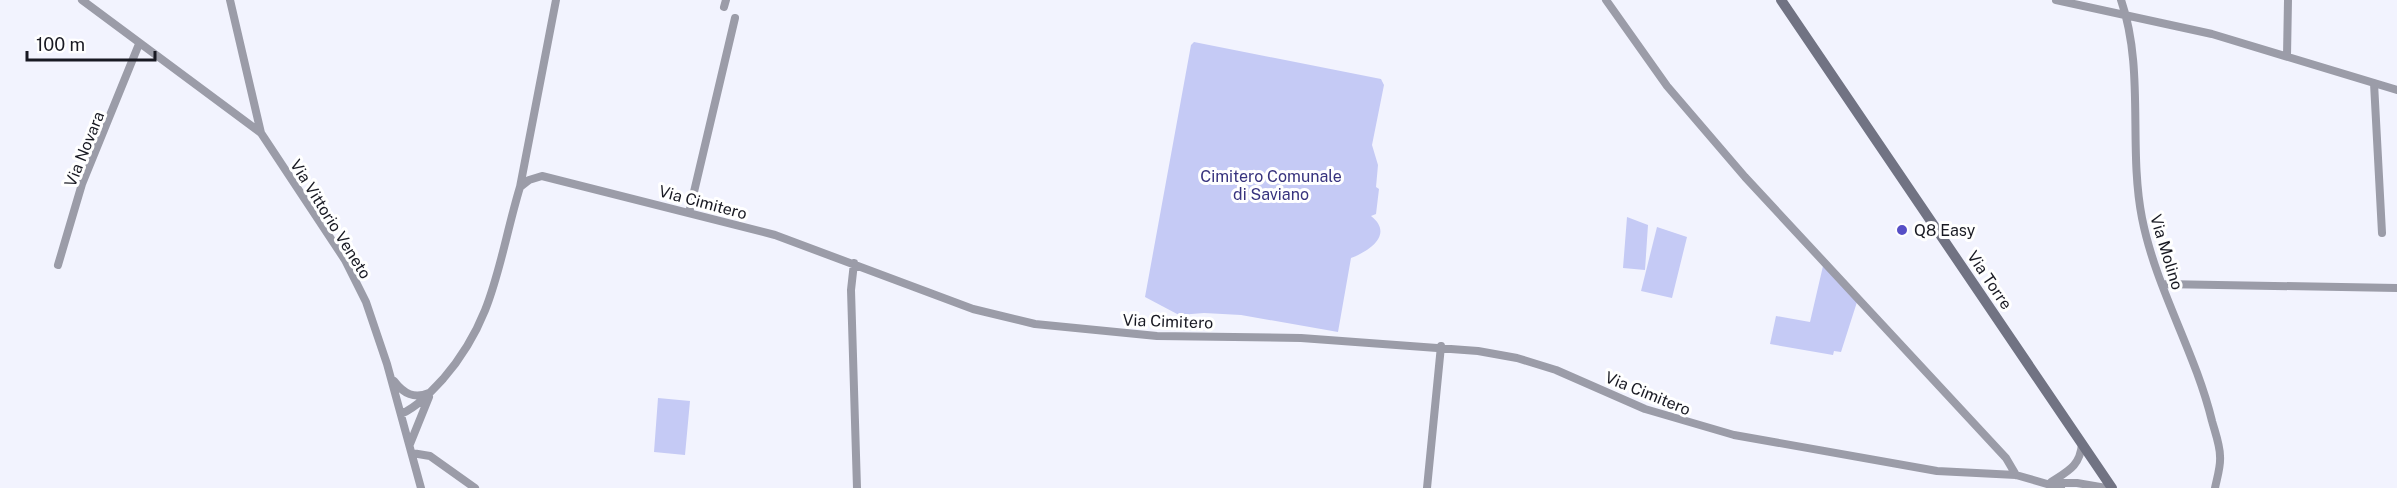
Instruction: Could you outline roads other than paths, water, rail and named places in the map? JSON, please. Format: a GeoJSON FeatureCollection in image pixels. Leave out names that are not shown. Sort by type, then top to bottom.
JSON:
{"type":"FeatureCollection","features":[{"type":"Feature","properties":{"kind":"main road","name":"Via Torre"},"geometry":{"type":"LineString","coordinates":[[1781,0],[2112,488]]}},
{"type":"Feature","properties":{"kind":"street"},"geometry":{"type":"LineString","coordinates":[[82,0],[261,133]]}},
{"type":"Feature","properties":{"kind":"street","name":"Via Vittorio Veneto"},"geometry":{"type":"LineString","coordinates":[[230,0],[261,133],[345,260],[366,302],[422,488]]}},
{"type":"Feature","properties":{"kind":"street"},"geometry":{"type":"LineString","coordinates":[[401,414],[431,393],[458,362],[486,312],[520,187],[556,0]]}},
{"type":"Feature","properties":{"kind":"street"},"geometry":{"type":"LineString","coordinates":[[1606,0],[1666,86],[1721,150],[2006,458],[2016,475]]}},
{"type":"Feature","properties":{"kind":"street"},"geometry":{"type":"LineString","coordinates":[[2056,0],[2212,34],[2397,90]]}},
{"type":"Feature","properties":{"kind":"street","name":"Via Molino"},"geometry":{"type":"LineString","coordinates":[[2121,0],[2127,16],[2133,74],[2134,131],[2140,206],[2149,247],[2207,402],[2221,456],[2216,488]]}},
{"type":"Feature","properties":{"kind":"street"},"geometry":{"type":"LineString","coordinates":[[2288,0],[2288,56]]}},
{"type":"Feature","properties":{"kind":"street"},"geometry":{"type":"LineString","coordinates":[[689,213],[735,18]]}},
{"type":"Feature","properties":{"kind":"street","name":"Via Novara"},"geometry":{"type":"LineString","coordinates":[[58,265],[82,184],[139,44]]}},
{"type":"Feature","properties":{"kind":"street"},"geometry":{"type":"LineString","coordinates":[[2374,83],[2382,233]]}},
{"type":"Feature","properties":{"kind":"street","name":"Via Cimitero"},"geometry":{"type":"LineString","coordinates":[[520,187],[529,180],[543,176],[775,235],[973,309],[1035,324],[1157,336],[1300,338],[1441,346],[1517,358],[1556,370],[1645,409],[1734,435],[1937,471],[2016,475],[2061,488]]}},
{"type":"Feature","properties":{"kind":"street"},"geometry":{"type":"LineString","coordinates":[[854,263],[851,290],[857,488]]}},
{"type":"Feature","properties":{"kind":"street"},"geometry":{"type":"LineString","coordinates":[[2162,284],[2397,288]]}},
{"type":"Feature","properties":{"kind":"street"},"geometry":{"type":"LineString","coordinates":[[1427,488],[1441,346]]}},
{"type":"Feature","properties":{"kind":"street"},"geometry":{"type":"LineString","coordinates":[[390,377],[406,394],[421,396],[431,393]]}},
{"type":"Feature","properties":{"kind":"street"},"geometry":{"type":"LineString","coordinates":[[409,444],[431,393]]}},
{"type":"Feature","properties":{"kind":"street"},"geometry":{"type":"LineString","coordinates":[[2050,483],[2073,468],[2080,458],[2082,444]]}},
{"type":"Feature","properties":{"kind":"street"},"geometry":{"type":"LineString","coordinates":[[412,453],[430,456],[475,488]]}},
{"type":"Feature","properties":{"kind":"street","name":"Via Cimitero"},"geometry":{"type":"LineString","coordinates":[[2050,483],[2077,483],[2106,488]]}},
{"type":"Feature","properties":{"kind":"place","name":"Q8 Easy"},"geometry":{"type":"Point","coordinates":[1902,230]}},
{"type":"Feature","properties":{"kind":"park label","name":"Cimitero Comunale di Saviano"},"geometry":{"type":"Point","coordinates":[1271,185]}}]}
